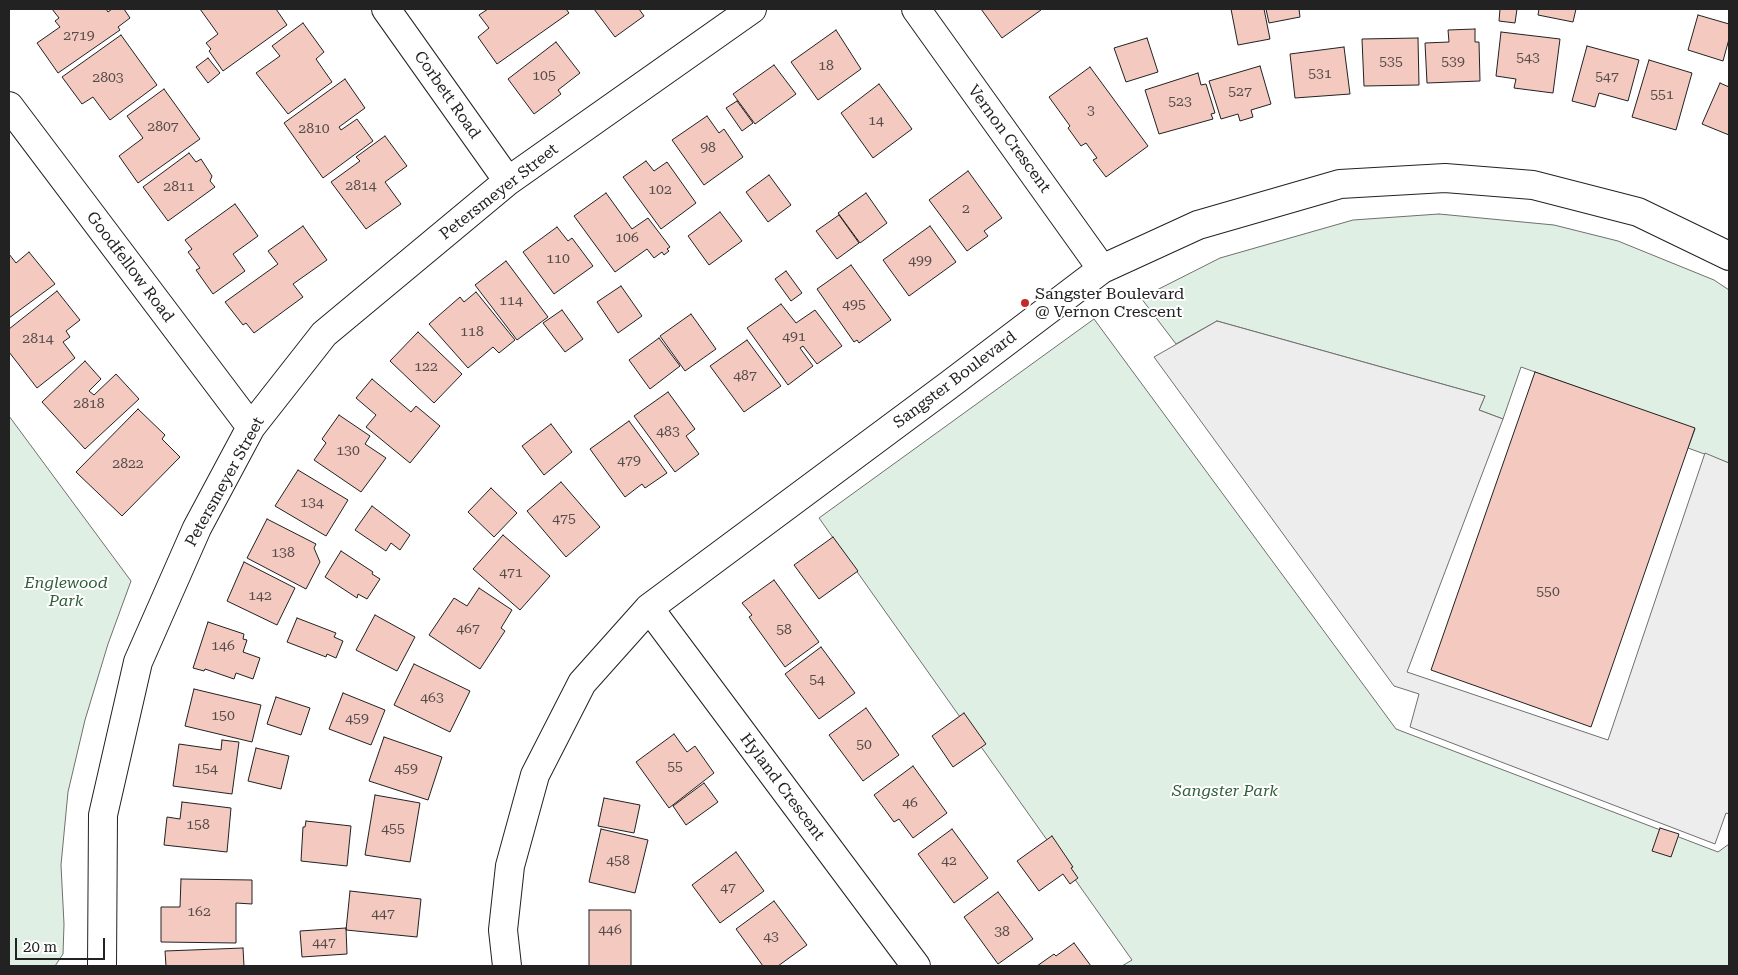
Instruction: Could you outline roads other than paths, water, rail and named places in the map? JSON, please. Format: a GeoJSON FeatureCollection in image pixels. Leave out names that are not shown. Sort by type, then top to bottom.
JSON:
{"type":"FeatureCollection","features":[{"type":"Feature","properties":{"kind":"street","name":"Corbett Road"},"geometry":{"type":"LineString","coordinates":[[386,9],[508,181]]}},
{"type":"Feature","properties":{"kind":"street","name":"Petersmeyer Street"},"geometry":{"type":"LineString","coordinates":[[102,966],[103,815],[138,662],[197,528],[251,427],[324,334],[508,181],[752,9]]}},
{"type":"Feature","properties":{"kind":"street","name":"Vernon Crescent"},"geometry":{"type":"LineString","coordinates":[[916,9],[1102,268]]}},
{"type":"Feature","properties":{"kind":"street","name":"Goodfellow Road"},"geometry":{"type":"LineString","coordinates":[[9,106],[251,427]]}},
{"type":"Feature","properties":{"kind":"street","name":"Sangster Boulevard"},"geometry":{"type":"LineString","coordinates":[[507,966],[503,930],[510,866],[535,775],[582,683],[649,608],[949,385],[1102,268],[1198,225],[1340,184],[1445,178],[1533,185],[1638,212],[1729,256]]}},
{"type":"Feature","properties":{"kind":"street","name":"Hyland Crescent"},"geometry":{"type":"LineString","coordinates":[[649,608],[916,966]]}},
{"type":"Feature","properties":{"kind":"place","name":"Sangster Boulevard @ Vernon Crescent"},"geometry":{"type":"Point","coordinates":[1025,303]}},
{"type":"Feature","properties":{"kind":"park label","name":"Englewood Park"},"geometry":{"type":"Point","coordinates":[66,592]}},
{"type":"Feature","properties":{"kind":"park label","name":"Sangster Park"},"geometry":{"type":"Point","coordinates":[1225,791]}}]}
